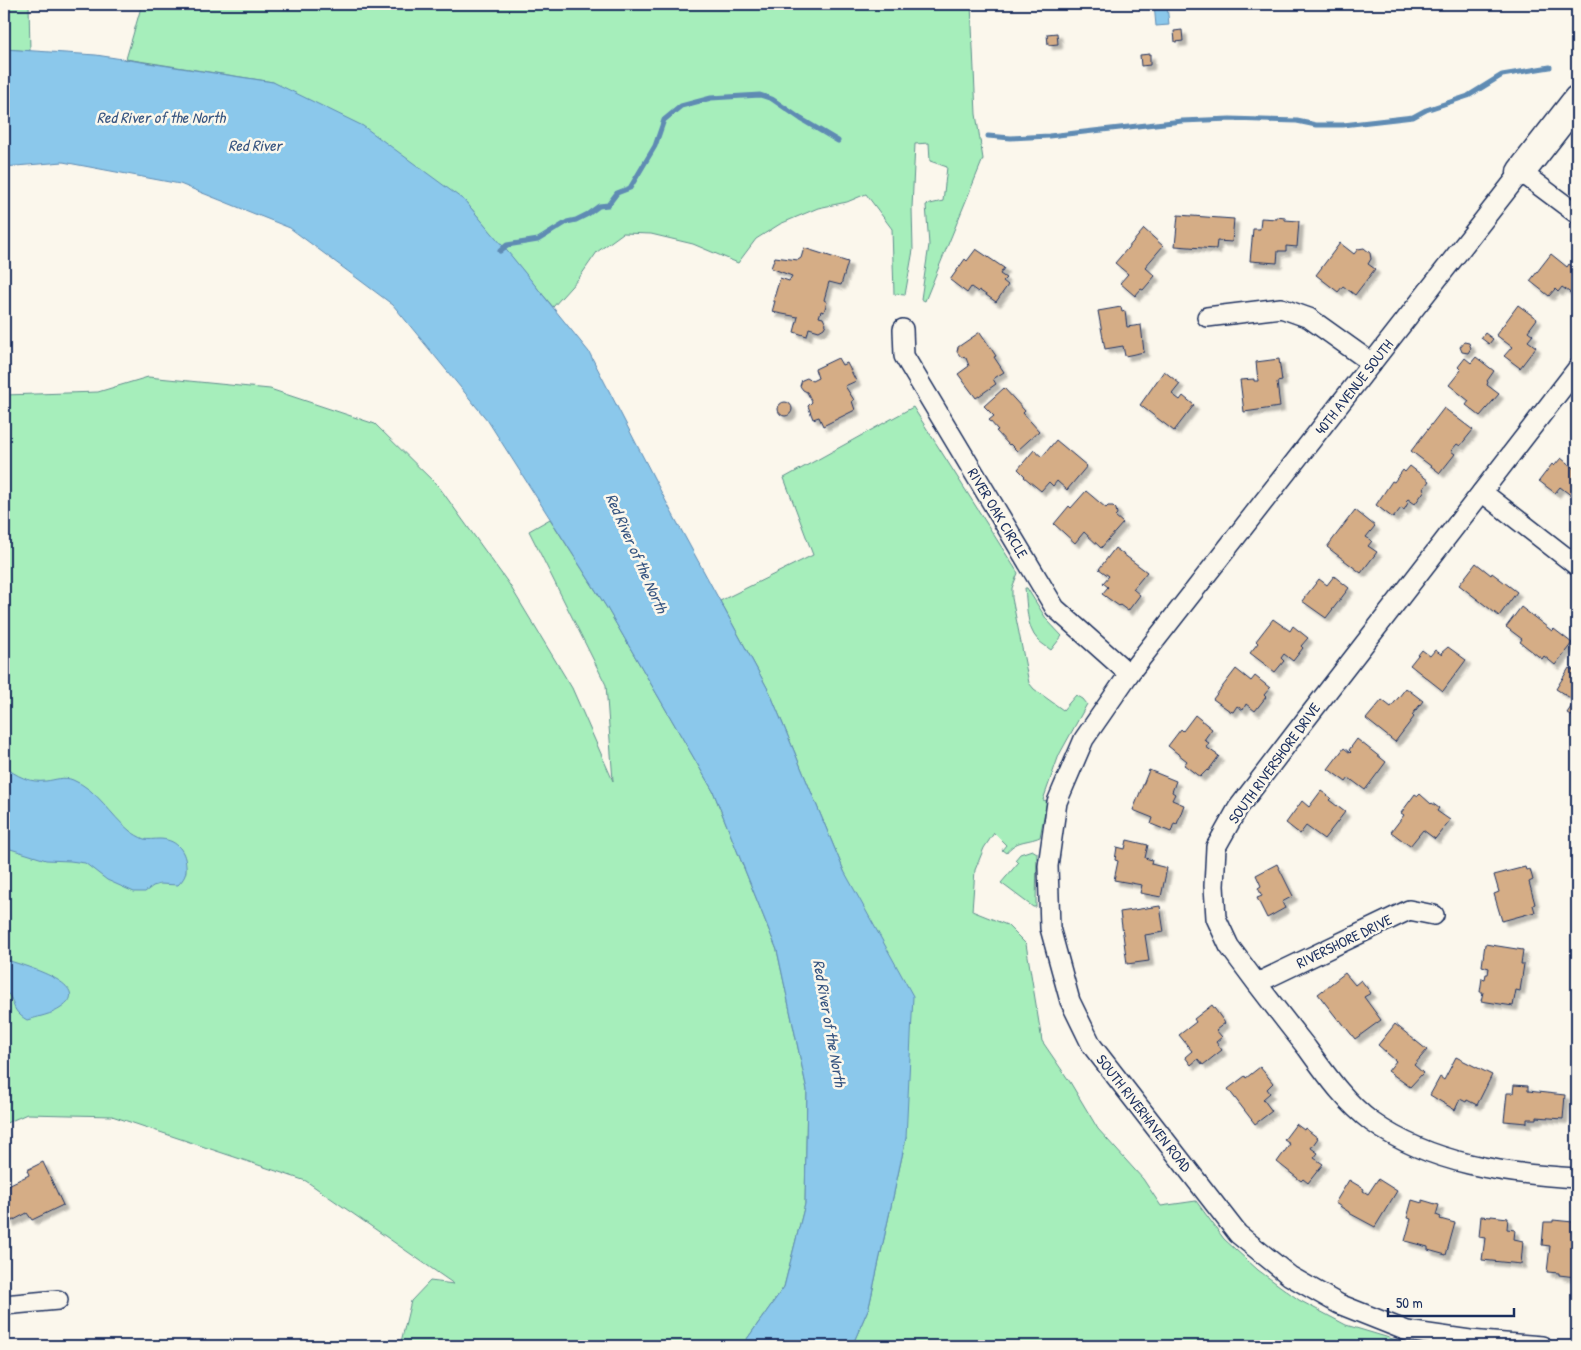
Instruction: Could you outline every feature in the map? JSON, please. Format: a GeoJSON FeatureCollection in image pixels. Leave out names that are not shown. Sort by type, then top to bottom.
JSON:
{"type":"FeatureCollection","features":[{"type":"Feature","properties":{"kind":"street","name":"40TH AVENUE SOUTH"},"geometry":{"type":"LineString","coordinates":[[1129,674],[1577,100]]}},
{"type":"Feature","properties":{"kind":"street"},"geometry":{"type":"LineString","coordinates":[[1521,172],[1577,214]]}},
{"type":"Feature","properties":{"kind":"street"},"geometry":{"type":"LineString","coordinates":[[1207,317],[1281,308],[1309,318],[1372,363]]}},
{"type":"Feature","properties":{"kind":"street","name":"RIVER OAK CIRCLE"},"geometry":{"type":"LineString","coordinates":[[903,329],[904,356],[1055,608],[1129,674]]}},
{"type":"Feature","properties":{"kind":"street","name":"SOUTH RIVERSHORE DRIVE"},"geometry":{"type":"LineString","coordinates":[[1577,370],[1238,808],[1216,847],[1214,886],[1216,918],[1229,946],[1346,1100],[1372,1122],[1414,1146],[1471,1166],[1540,1176],[1577,1178]]}},
{"type":"Feature","properties":{"kind":"street"},"geometry":{"type":"LineString","coordinates":[[1482,492],[1577,566]]}},
{"type":"Feature","properties":{"kind":"street","name":"SOUTH RIVERHAVEN ROAD"},"geometry":{"type":"LineString","coordinates":[[1129,674],[1084,740],[1057,802],[1048,866],[1050,928],[1070,1001],[1092,1046],[1238,1234],[1290,1276],[1339,1304],[1406,1331],[1468,1343],[1542,1346]]}},
{"type":"Feature","properties":{"kind":"street","name":"RIVERSHORE DRIVE"},"geometry":{"type":"LineString","coordinates":[[1257,983],[1408,910],[1434,915]]}},
{"type":"Feature","properties":{"kind":"street"},"geometry":{"type":"LineString","coordinates":[[4,1305],[58,1300]]}},
{"type":"Feature","properties":{"kind":"green space"},"geometry":{"type":"Polygon","coordinates":[[[4,4],[29,4],[30,51],[4,49],[4,4]]]}},
{"type":"Feature","properties":{"kind":"green space"},"geometry":{"type":"Polygon","coordinates":[[[142,4],[971,4],[976,114],[983,159],[925,301],[921,299],[929,245],[926,205],[943,201],[947,167],[930,161],[929,143],[915,144],[912,208],[913,250],[905,295],[894,294],[892,229],[866,194],[847,202],[818,208],[780,224],[756,239],[738,263],[693,244],[651,234],[623,233],[597,252],[579,278],[553,307],[465,201],[273,82],[126,59],[142,4]]]}},
{"type":"Feature","properties":{"kind":"green space"},"geometry":{"type":"Polygon","coordinates":[[[148,377],[270,389],[375,424],[439,487],[509,584],[572,688],[613,781],[606,685],[529,531],[550,519],[607,608],[713,791],[777,950],[807,1090],[805,1204],[784,1287],[742,1346],[400,1346],[411,1301],[430,1281],[454,1284],[306,1181],[112,1116],[27,1114],[4,1124],[4,395],[98,392],[148,377]]]}},
{"type":"Feature","properties":{"kind":"green space"},"geometry":{"type":"Polygon","coordinates":[[[913,407],[1018,573],[1012,588],[1012,598],[1029,683],[1034,689],[1063,710],[1076,695],[1087,704],[1059,755],[1043,800],[1047,801],[1040,837],[1018,843],[1006,853],[1002,850],[1006,845],[994,833],[984,848],[975,870],[972,911],[1007,925],[1026,944],[1042,1041],[1070,1082],[1098,1129],[1143,1179],[1161,1206],[1196,1201],[1224,1239],[1258,1270],[1299,1300],[1346,1325],[1416,1346],[852,1346],[869,1307],[906,1138],[844,871],[770,693],[720,601],[813,555],[784,478],[913,407]]]}},
{"type":"Feature","properties":{"kind":"green space"},"geometry":{"type":"Polygon","coordinates":[[[1025,588],[1027,588],[1047,620],[1062,636],[1051,650],[1038,640],[1031,629],[1025,588]]]}},
{"type":"Feature","properties":{"kind":"green space"},"geometry":{"type":"Polygon","coordinates":[[[1032,850],[1037,853],[1036,907],[1033,907],[1001,883],[1018,863],[1015,860],[1020,854],[1032,850]]]}},
{"type":"Feature","properties":{"kind":"water"},"geometry":{"type":"Polygon","coordinates":[[[1154,4],[1169,4],[1167,5],[1169,25],[1156,26],[1154,4]]]}},
{"type":"Feature","properties":{"kind":"water","name":"Red River"},"geometry":{"type":"Polygon","coordinates":[[[4,49],[96,55],[273,82],[363,126],[465,201],[589,352],[672,513],[770,693],[844,871],[913,996],[906,1138],[869,1307],[852,1346],[742,1346],[784,1287],[805,1204],[807,1090],[777,950],[713,791],[607,608],[488,421],[393,305],[290,228],[180,184],[63,162],[4,167],[4,49]]]}},
{"type":"Feature","properties":{"kind":"water"},"geometry":{"type":"Polygon","coordinates":[[[4,766],[18,776],[29,780],[46,781],[66,778],[82,784],[97,796],[130,831],[144,839],[165,839],[178,846],[184,854],[186,865],[183,878],[178,885],[160,884],[153,886],[145,892],[134,892],[107,880],[85,863],[46,860],[4,847],[4,766]]]}},
{"type":"Feature","properties":{"kind":"water"},"geometry":{"type":"Polygon","coordinates":[[[4,959],[38,970],[63,983],[70,991],[70,999],[58,1010],[27,1020],[17,1012],[10,997],[4,990],[4,959]]]}},
{"type":"Feature","properties":{"kind":"building"},"geometry":{"type":"Polygon","coordinates":[[[1182,30],[1183,41],[1175,42],[1174,31],[1182,30]]]}},
{"type":"Feature","properties":{"kind":"building"},"geometry":{"type":"Polygon","coordinates":[[[1057,33],[1058,44],[1048,45],[1047,34],[1057,33]]]}},
{"type":"Feature","properties":{"kind":"building"},"geometry":{"type":"Polygon","coordinates":[[[1150,54],[1150,65],[1141,66],[1140,55],[1150,54]]]}},
{"type":"Feature","properties":{"kind":"building"},"geometry":{"type":"Polygon","coordinates":[[[1178,215],[1234,219],[1232,242],[1217,241],[1216,249],[1175,246],[1178,215]]]}},
{"type":"Feature","properties":{"kind":"building"},"geometry":{"type":"Polygon","coordinates":[[[1277,217],[1285,218],[1285,220],[1299,221],[1297,247],[1286,246],[1286,251],[1278,251],[1277,263],[1250,261],[1253,229],[1260,229],[1261,218],[1277,219],[1277,217]]]}},
{"type":"Feature","properties":{"kind":"building"},"geometry":{"type":"Polygon","coordinates":[[[1144,229],[1163,246],[1145,267],[1155,276],[1135,296],[1120,283],[1128,274],[1115,263],[1144,229]]]}},
{"type":"Feature","properties":{"kind":"building"},"geometry":{"type":"Polygon","coordinates":[[[1340,243],[1354,254],[1358,249],[1364,248],[1370,253],[1371,259],[1368,264],[1375,269],[1355,295],[1343,286],[1338,292],[1316,275],[1340,243]]]}},
{"type":"Feature","properties":{"kind":"building"},"geometry":{"type":"Polygon","coordinates":[[[804,248],[848,262],[841,285],[829,282],[824,300],[827,302],[824,312],[821,311],[819,317],[823,318],[826,324],[824,328],[819,331],[809,328],[807,336],[794,332],[798,317],[772,312],[775,301],[773,301],[780,278],[789,281],[792,276],[771,268],[775,257],[798,260],[801,258],[804,248]]]}},
{"type":"Feature","properties":{"kind":"building"},"geometry":{"type":"Polygon","coordinates":[[[976,249],[1004,268],[1000,274],[1006,278],[1003,281],[1008,285],[996,302],[979,290],[978,292],[971,287],[967,293],[950,280],[965,259],[967,261],[976,249]]]}},
{"type":"Feature","properties":{"kind":"building"},"geometry":{"type":"Polygon","coordinates":[[[1551,254],[1567,267],[1569,264],[1577,270],[1577,287],[1572,294],[1562,287],[1558,292],[1555,289],[1549,296],[1530,281],[1551,254]]]}},
{"type":"Feature","properties":{"kind":"building"},"geometry":{"type":"Polygon","coordinates":[[[1518,305],[1537,319],[1528,331],[1533,335],[1528,341],[1536,347],[1520,368],[1504,356],[1512,347],[1496,335],[1518,305]]]}},
{"type":"Feature","properties":{"kind":"building"},"geometry":{"type":"Polygon","coordinates":[[[1121,307],[1122,312],[1125,311],[1127,327],[1141,325],[1144,352],[1125,356],[1123,346],[1105,349],[1098,311],[1121,307]]]}},
{"type":"Feature","properties":{"kind":"building"},"geometry":{"type":"Polygon","coordinates":[[[980,332],[1004,372],[993,379],[996,384],[976,398],[958,374],[969,366],[966,358],[961,357],[957,352],[958,347],[980,332]]]}},
{"type":"Feature","properties":{"kind":"building"},"geometry":{"type":"Polygon","coordinates":[[[1485,333],[1493,339],[1489,344],[1481,338],[1485,333]]]}},
{"type":"Feature","properties":{"kind":"building"},"geometry":{"type":"Polygon","coordinates":[[[1464,342],[1469,343],[1471,348],[1468,353],[1462,352],[1460,347],[1464,342]]]}},
{"type":"Feature","properties":{"kind":"building"},"geometry":{"type":"Polygon","coordinates":[[[1476,357],[1494,371],[1487,381],[1487,385],[1499,394],[1480,416],[1466,405],[1469,401],[1449,385],[1461,370],[1458,367],[1465,358],[1471,363],[1476,357]]]}},
{"type":"Feature","properties":{"kind":"building"},"geometry":{"type":"Polygon","coordinates":[[[838,358],[842,365],[847,363],[856,381],[845,386],[854,400],[852,401],[855,410],[823,426],[819,417],[813,419],[808,406],[812,402],[807,392],[800,386],[802,380],[807,378],[812,381],[818,378],[815,369],[838,358]]]}},
{"type":"Feature","properties":{"kind":"building"},"geometry":{"type":"Polygon","coordinates":[[[1279,359],[1282,381],[1277,382],[1280,407],[1244,412],[1240,380],[1254,379],[1254,381],[1258,381],[1256,362],[1279,359]]]}},
{"type":"Feature","properties":{"kind":"building"},"geometry":{"type":"Polygon","coordinates":[[[1164,371],[1180,384],[1172,394],[1180,400],[1183,396],[1194,405],[1174,431],[1140,405],[1164,371]]]}},
{"type":"Feature","properties":{"kind":"building"},"geometry":{"type":"Polygon","coordinates":[[[1004,388],[1025,411],[1023,413],[1039,431],[1017,451],[996,431],[998,430],[989,420],[994,416],[984,406],[1004,388]]]}},
{"type":"Feature","properties":{"kind":"building"},"geometry":{"type":"Polygon","coordinates":[[[782,402],[788,402],[792,409],[788,416],[782,416],[778,412],[778,406],[782,402]]]}},
{"type":"Feature","properties":{"kind":"building"},"geometry":{"type":"Polygon","coordinates":[[[1444,408],[1473,430],[1460,446],[1457,444],[1451,451],[1455,454],[1440,473],[1411,451],[1444,408]]]}},
{"type":"Feature","properties":{"kind":"building"},"geometry":{"type":"Polygon","coordinates":[[[1056,440],[1087,466],[1067,490],[1057,481],[1053,486],[1049,482],[1041,491],[1024,477],[1018,469],[1034,450],[1042,457],[1056,440]]]}},
{"type":"Feature","properties":{"kind":"building"},"geometry":{"type":"Polygon","coordinates":[[[1561,458],[1577,471],[1577,500],[1560,487],[1555,493],[1539,481],[1552,464],[1554,466],[1561,458]]]}},
{"type":"Feature","properties":{"kind":"building"},"geometry":{"type":"Polygon","coordinates":[[[1410,466],[1429,481],[1415,504],[1408,499],[1404,510],[1401,508],[1393,518],[1376,505],[1392,481],[1394,482],[1403,470],[1405,472],[1410,466]]]}},
{"type":"Feature","properties":{"kind":"building"},"geometry":{"type":"Polygon","coordinates":[[[1086,491],[1106,508],[1113,506],[1117,514],[1115,516],[1123,523],[1101,548],[1084,532],[1075,543],[1054,524],[1069,506],[1071,508],[1086,491]]]}},
{"type":"Feature","properties":{"kind":"building"},"geometry":{"type":"Polygon","coordinates":[[[1355,510],[1375,526],[1366,537],[1372,541],[1368,546],[1377,552],[1361,573],[1327,547],[1355,510]]]}},
{"type":"Feature","properties":{"kind":"building"},"geometry":{"type":"Polygon","coordinates":[[[1115,548],[1147,572],[1133,589],[1140,595],[1128,611],[1102,594],[1108,587],[1103,583],[1109,576],[1099,569],[1115,548]]]}},
{"type":"Feature","properties":{"kind":"building"},"geometry":{"type":"Polygon","coordinates":[[[1476,563],[1517,592],[1499,616],[1459,585],[1476,563]]]}},
{"type":"Feature","properties":{"kind":"building"},"geometry":{"type":"Polygon","coordinates":[[[1334,576],[1349,588],[1326,618],[1302,601],[1319,579],[1327,585],[1334,576]]]}},
{"type":"Feature","properties":{"kind":"building"},"geometry":{"type":"Polygon","coordinates":[[[1521,607],[1552,631],[1554,629],[1572,643],[1555,665],[1544,656],[1542,659],[1520,642],[1522,639],[1506,627],[1521,607]]]}},
{"type":"Feature","properties":{"kind":"building"},"geometry":{"type":"Polygon","coordinates":[[[1273,619],[1290,631],[1293,626],[1308,638],[1293,661],[1284,654],[1281,658],[1284,661],[1275,672],[1250,653],[1258,643],[1256,641],[1273,619]]]}},
{"type":"Feature","properties":{"kind":"building"},"geometry":{"type":"Polygon","coordinates":[[[1448,647],[1466,660],[1443,691],[1410,665],[1422,650],[1430,656],[1435,650],[1442,655],[1441,653],[1448,647]]]}},
{"type":"Feature","properties":{"kind":"building"},"geometry":{"type":"Polygon","coordinates":[[[1569,668],[1577,672],[1577,719],[1567,713],[1575,701],[1556,689],[1569,668]]]}},
{"type":"Feature","properties":{"kind":"building"},"geometry":{"type":"Polygon","coordinates":[[[1236,669],[1251,681],[1255,676],[1270,688],[1264,695],[1266,697],[1255,711],[1246,704],[1243,710],[1237,706],[1233,712],[1213,699],[1236,669]]]}},
{"type":"Feature","properties":{"kind":"building"},"geometry":{"type":"Polygon","coordinates":[[[1406,688],[1423,701],[1412,715],[1414,717],[1395,742],[1366,719],[1382,700],[1391,707],[1406,688]]]}},
{"type":"Feature","properties":{"kind":"building"},"geometry":{"type":"Polygon","coordinates":[[[1195,715],[1212,729],[1204,740],[1209,743],[1206,747],[1219,756],[1208,771],[1200,777],[1184,765],[1187,761],[1168,746],[1195,715]]]}},
{"type":"Feature","properties":{"kind":"building"},"geometry":{"type":"Polygon","coordinates":[[[1357,739],[1386,762],[1365,790],[1349,778],[1346,782],[1328,769],[1344,748],[1351,752],[1349,750],[1357,739]]]}},
{"type":"Feature","properties":{"kind":"building"},"geometry":{"type":"Polygon","coordinates":[[[1149,770],[1176,781],[1172,792],[1175,794],[1172,800],[1184,805],[1177,824],[1174,823],[1171,832],[1151,824],[1153,818],[1133,810],[1149,770]]]}},
{"type":"Feature","properties":{"kind":"building"},"geometry":{"type":"Polygon","coordinates":[[[1321,791],[1331,798],[1329,800],[1345,812],[1324,839],[1306,826],[1300,834],[1286,823],[1302,801],[1309,807],[1321,791]]]}},
{"type":"Feature","properties":{"kind":"building"},"geometry":{"type":"Polygon","coordinates":[[[1415,794],[1418,796],[1420,794],[1431,804],[1439,808],[1437,811],[1450,820],[1435,839],[1423,830],[1410,846],[1391,832],[1404,815],[1401,813],[1415,794]]]}},
{"type":"Feature","properties":{"kind":"building"},"geometry":{"type":"Polygon","coordinates":[[[1127,840],[1148,845],[1145,858],[1152,860],[1151,864],[1167,868],[1161,897],[1140,893],[1142,885],[1114,880],[1118,861],[1115,860],[1117,847],[1125,849],[1127,840]]]}},
{"type":"Feature","properties":{"kind":"building"},"geometry":{"type":"Polygon","coordinates":[[[1277,864],[1293,896],[1282,902],[1285,908],[1267,918],[1257,898],[1262,896],[1258,888],[1261,886],[1256,875],[1277,864]]]}},
{"type":"Feature","properties":{"kind":"building"},"geometry":{"type":"Polygon","coordinates":[[[1525,867],[1526,870],[1530,869],[1533,880],[1529,882],[1535,904],[1533,905],[1535,912],[1502,921],[1494,894],[1499,892],[1494,875],[1525,867]]]}},
{"type":"Feature","properties":{"kind":"building"},"geometry":{"type":"Polygon","coordinates":[[[1160,906],[1164,932],[1145,935],[1149,961],[1127,964],[1120,912],[1160,906]]]}},
{"type":"Feature","properties":{"kind":"building"},"geometry":{"type":"Polygon","coordinates":[[[1485,944],[1523,950],[1521,964],[1524,964],[1520,991],[1516,990],[1513,1006],[1481,1001],[1483,992],[1480,992],[1482,978],[1485,979],[1489,968],[1482,966],[1485,944]]]}},
{"type":"Feature","properties":{"kind":"building"},"geometry":{"type":"Polygon","coordinates":[[[1345,973],[1355,985],[1361,980],[1371,993],[1364,997],[1381,1020],[1355,1039],[1318,994],[1345,973]]]}},
{"type":"Feature","properties":{"kind":"building"},"geometry":{"type":"Polygon","coordinates":[[[1212,1005],[1225,1023],[1216,1030],[1222,1037],[1216,1042],[1222,1050],[1203,1065],[1198,1059],[1191,1065],[1185,1057],[1192,1051],[1179,1035],[1196,1022],[1194,1019],[1212,1005]]]}},
{"type":"Feature","properties":{"kind":"building"},"geometry":{"type":"Polygon","coordinates":[[[1395,1024],[1427,1050],[1414,1065],[1423,1073],[1410,1087],[1388,1071],[1396,1061],[1378,1045],[1395,1024]]]}},
{"type":"Feature","properties":{"kind":"building"},"geometry":{"type":"Polygon","coordinates":[[[1456,1057],[1492,1075],[1477,1105],[1460,1099],[1455,1110],[1430,1095],[1440,1077],[1444,1080],[1456,1057]]]}},
{"type":"Feature","properties":{"kind":"building"},"geometry":{"type":"Polygon","coordinates":[[[1260,1067],[1273,1083],[1267,1089],[1270,1093],[1263,1099],[1272,1111],[1255,1124],[1228,1089],[1260,1067]]]}},
{"type":"Feature","properties":{"kind":"building"},"geometry":{"type":"Polygon","coordinates":[[[1514,1085],[1528,1086],[1528,1091],[1565,1095],[1563,1119],[1537,1117],[1537,1119],[1527,1119],[1527,1123],[1504,1121],[1507,1093],[1513,1093],[1514,1085]]]}},
{"type":"Feature","properties":{"kind":"building"},"geometry":{"type":"Polygon","coordinates":[[[1296,1124],[1318,1138],[1311,1148],[1318,1153],[1314,1158],[1323,1164],[1308,1183],[1303,1179],[1301,1181],[1277,1162],[1290,1144],[1284,1140],[1296,1124]]]}},
{"type":"Feature","properties":{"kind":"building"},"geometry":{"type":"Polygon","coordinates":[[[43,1162],[63,1205],[32,1220],[27,1213],[10,1222],[4,1209],[4,1187],[29,1175],[27,1170],[43,1162]]]}},
{"type":"Feature","properties":{"kind":"building"},"geometry":{"type":"Polygon","coordinates":[[[1378,1179],[1397,1191],[1375,1227],[1335,1203],[1349,1180],[1364,1189],[1363,1191],[1368,1194],[1378,1179]]]}},
{"type":"Feature","properties":{"kind":"building"},"geometry":{"type":"Polygon","coordinates":[[[1412,1200],[1422,1203],[1422,1200],[1439,1205],[1436,1215],[1441,1217],[1440,1219],[1455,1223],[1446,1255],[1428,1250],[1428,1247],[1405,1241],[1411,1219],[1407,1218],[1412,1200]]]}},
{"type":"Feature","properties":{"kind":"building"},"geometry":{"type":"Polygon","coordinates":[[[1481,1216],[1508,1218],[1507,1229],[1515,1230],[1514,1239],[1523,1241],[1521,1264],[1482,1260],[1485,1238],[1479,1237],[1481,1216]]]}},
{"type":"Feature","properties":{"kind":"building"},"geometry":{"type":"Polygon","coordinates":[[[1553,1220],[1573,1222],[1572,1235],[1577,1236],[1576,1277],[1547,1272],[1550,1246],[1542,1245],[1544,1222],[1553,1222],[1553,1220]]]}},
{"type":"Feature","properties":{"kind":"waterway"},"geometry":{"type":"LineString","coordinates":[[988,136],[1011,138],[1049,136],[1182,121],[1230,119],[1297,121],[1316,125],[1343,125],[1413,117],[1426,110],[1468,96],[1502,75],[1550,67]]}},
{"type":"Feature","properties":{"kind":"waterway"},"geometry":{"type":"LineString","coordinates":[[500,251],[507,245],[538,240],[567,222],[576,220],[599,206],[608,205],[617,193],[630,188],[655,146],[664,120],[681,106],[711,98],[760,95],[772,99],[838,141]]}},
{"type":"Feature","properties":{"kind":"water label","name":"Red River of the North"},"geometry":{"type":"Point","coordinates":[161,117]}},
{"type":"Feature","properties":{"kind":"water label","name":"Red River of the North"},"geometry":{"type":"Point","coordinates":[637,553]}},
{"type":"Feature","properties":{"kind":"water label","name":"Red River of the North"},"geometry":{"type":"Point","coordinates":[830,1023]}}]}
